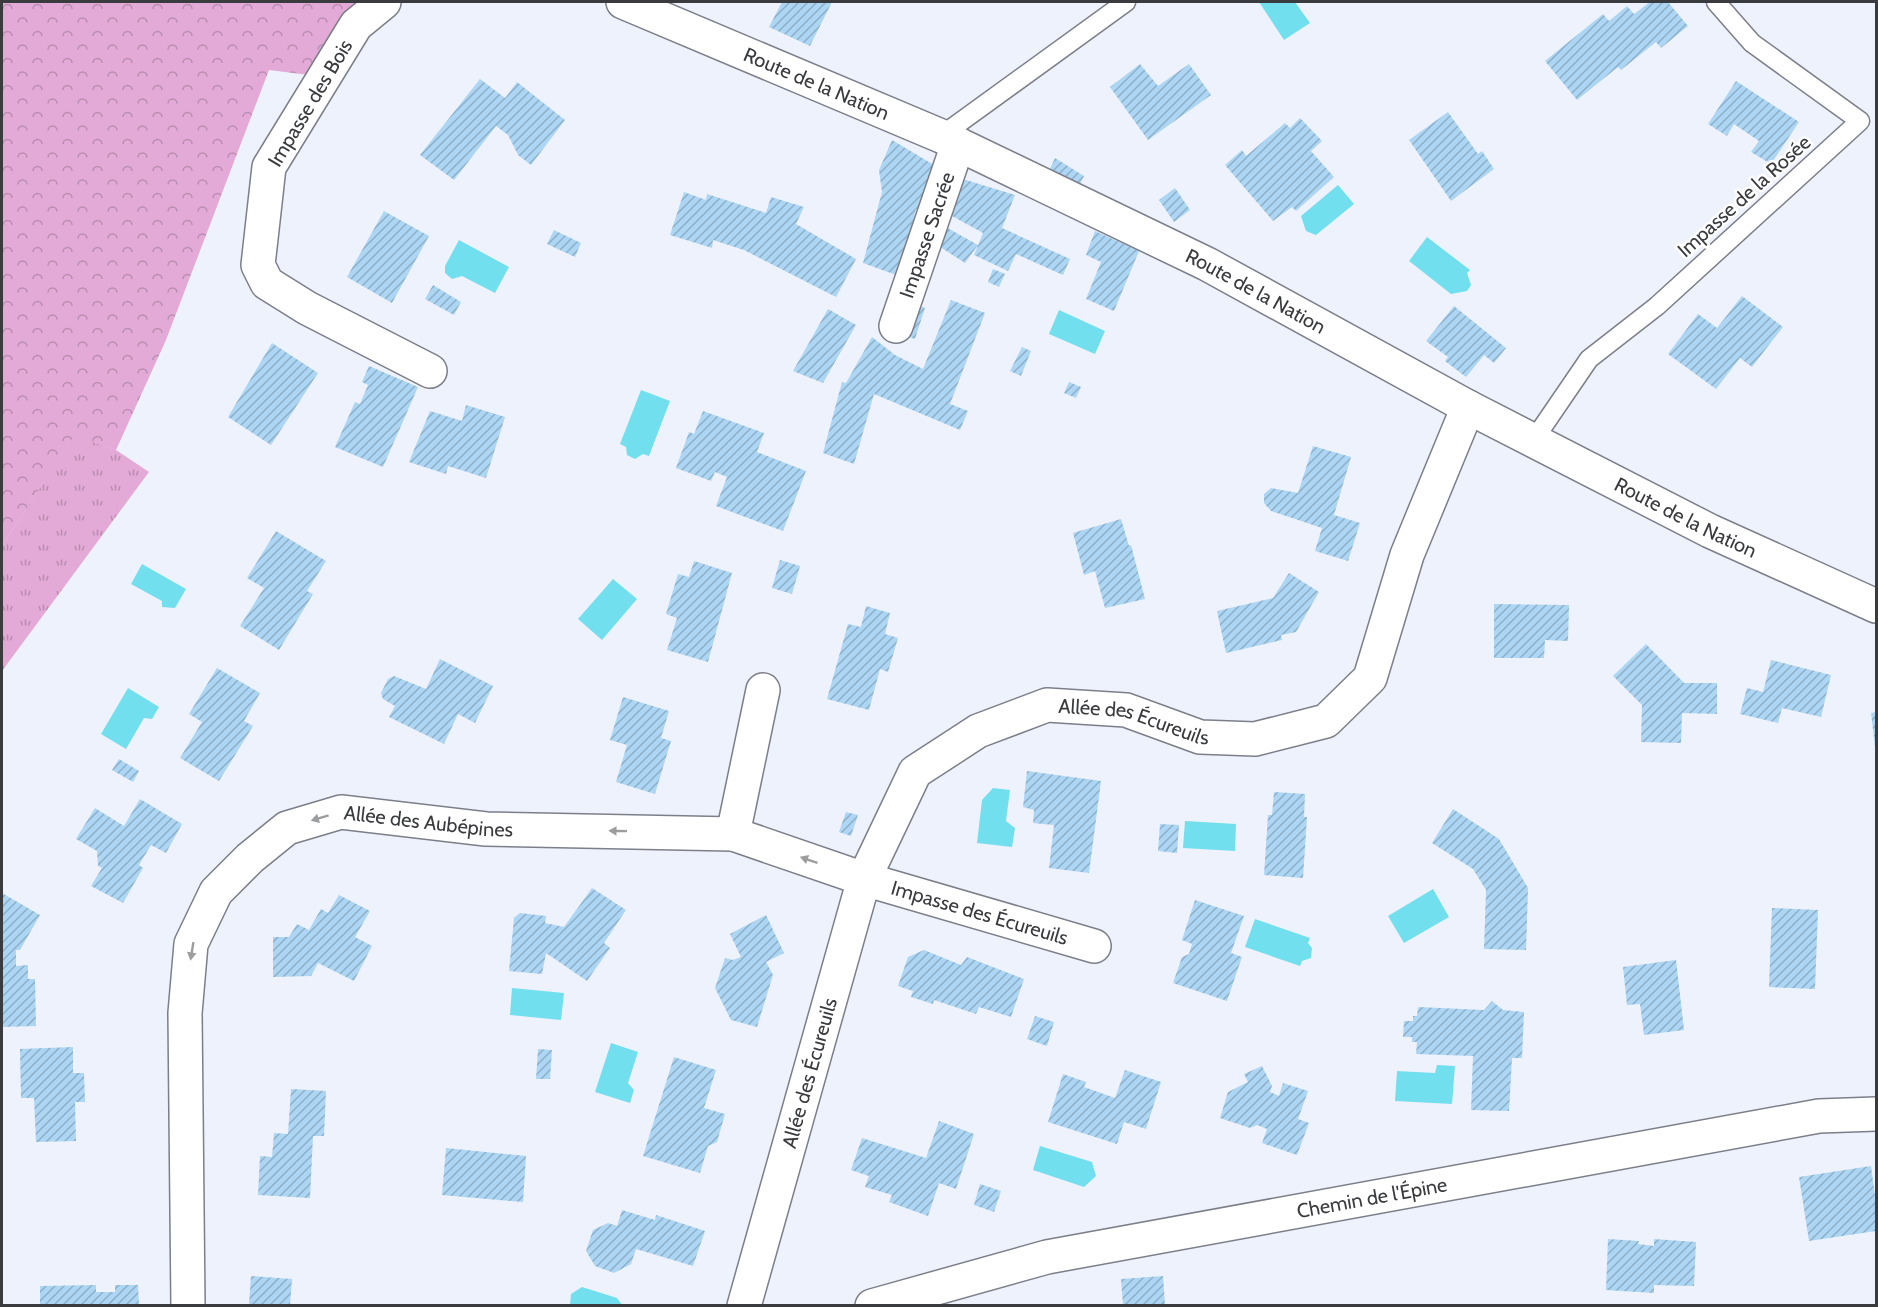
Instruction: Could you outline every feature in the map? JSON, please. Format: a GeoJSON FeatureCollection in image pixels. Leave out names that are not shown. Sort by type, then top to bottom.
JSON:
{"type":"FeatureCollection","features":[{"type":"Feature","properties":{"kind":"street","name":"Impasse des Bois"},"geometry":{"type":"LineString","coordinates":[[384,2],[356,25],[269,167],[258,266],[267,283],[307,308],[430,371]]}},
{"type":"Feature","properties":{"kind":"street","name":"Route de la Nation"},"geometry":{"type":"LineString","coordinates":[[623,2],[949,140],[1207,264],[1533,441],[1710,531],[1876,606]]}},
{"type":"Feature","properties":{"kind":"street","name":"Impasse Sacrée"},"geometry":{"type":"LineString","coordinates":[[896,326],[949,140]]}},
{"type":"Feature","properties":{"kind":"street","name":"Allée des Écureuils"},"geometry":{"type":"LineString","coordinates":[[744,1305],[864,879],[915,772],[978,731],[1047,705],[1126,710],[1200,736],[1255,739],[1326,721],[1370,678],[1407,555],[1468,407]]}},
{"type":"Feature","properties":{"kind":"street"},"geometry":{"type":"LineString","coordinates":[[733,834],[764,690]]}},
{"type":"Feature","properties":{"kind":"street","name":"Allée des Aubépines"},"geometry":{"type":"LineString","coordinates":[[188,1305],[185,1012],[191,944],[216,892],[250,858],[287,828],[341,812],[486,829],[733,834],[864,879]]}},
{"type":"Feature","properties":{"kind":"street","name":"Impasse des Écureuils"},"geometry":{"type":"LineString","coordinates":[[864,879],[1094,946]]}},
{"type":"Feature","properties":{"kind":"street","name":"Chemin de l'Épine"},"geometry":{"type":"LineString","coordinates":[[872,1305],[1059,1255],[1819,1116],[1876,1113]]}},
{"type":"Feature","properties":{"kind":"lane"},"geometry":{"type":"LineString","coordinates":[[949,140],[1126,2]]}},
{"type":"Feature","properties":{"kind":"lane","name":"Impasse de la Rosée"},"geometry":{"type":"LineString","coordinates":[[1533,441],[1589,359],[1657,306],[1860,121],[1752,43],[1716,2]]}},
{"type":"Feature","properties":{"kind":"green space"},"geometry":{"type":"Polygon","coordinates":[[[2,2],[388,2],[333,78],[269,70],[166,340],[116,450],[74,436],[2,546],[2,2]]]}},
{"type":"Feature","properties":{"kind":"green space"},"geometry":{"type":"Polygon","coordinates":[[[74,435],[116,450],[149,472],[2,671],[2,546],[74,435]]]}},
{"type":"Feature","properties":{"kind":"water"},"geometry":{"type":"Polygon","coordinates":[[[1259,2],[1295,2],[1310,23],[1284,40],[1259,2]]]}},
{"type":"Feature","properties":{"kind":"water"},"geometry":{"type":"Polygon","coordinates":[[[1338,185],[1354,204],[1316,235],[1306,231],[1301,216],[1338,185]]]}},
{"type":"Feature","properties":{"kind":"water"},"geometry":{"type":"Polygon","coordinates":[[[1427,237],[1470,270],[1467,273],[1471,285],[1467,291],[1451,294],[1409,261],[1427,237]]]}},
{"type":"Feature","properties":{"kind":"water"},"geometry":{"type":"Polygon","coordinates":[[[459,240],[509,267],[495,293],[462,276],[452,279],[445,273],[445,266],[459,240]]]}},
{"type":"Feature","properties":{"kind":"water"},"geometry":{"type":"Polygon","coordinates":[[[1059,310],[1105,331],[1095,354],[1049,334],[1059,310]]]}},
{"type":"Feature","properties":{"kind":"water"},"geometry":{"type":"Polygon","coordinates":[[[641,390],[670,401],[649,456],[643,454],[635,459],[627,455],[626,447],[620,444],[641,390]]]}},
{"type":"Feature","properties":{"kind":"water"},"geometry":{"type":"Polygon","coordinates":[[[142,564],[186,589],[175,608],[162,607],[162,601],[131,584],[142,564]]]}},
{"type":"Feature","properties":{"kind":"water"},"geometry":{"type":"Polygon","coordinates":[[[613,579],[637,599],[602,640],[578,619],[613,579]]]}},
{"type":"Feature","properties":{"kind":"water"},"geometry":{"type":"Polygon","coordinates":[[[128,688],[159,707],[152,719],[144,718],[126,749],[101,734],[128,688]]]}},
{"type":"Feature","properties":{"kind":"water"},"geometry":{"type":"Polygon","coordinates":[[[993,788],[1010,790],[1006,821],[1015,828],[1012,847],[977,843],[982,800],[993,788]]]}},
{"type":"Feature","properties":{"kind":"water"},"geometry":{"type":"Polygon","coordinates":[[[1185,821],[1236,824],[1235,851],[1183,848],[1185,821]]]}},
{"type":"Feature","properties":{"kind":"water"},"geometry":{"type":"Polygon","coordinates":[[[1433,889],[1449,917],[1404,943],[1388,916],[1433,889]]]}},
{"type":"Feature","properties":{"kind":"water"},"geometry":{"type":"Polygon","coordinates":[[[1255,919],[1310,938],[1308,943],[1312,948],[1311,958],[1302,961],[1300,966],[1245,947],[1255,919]]]}},
{"type":"Feature","properties":{"kind":"water"},"geometry":{"type":"Polygon","coordinates":[[[512,988],[564,993],[561,1020],[510,1015],[512,988]]]}},
{"type":"Feature","properties":{"kind":"water"},"geometry":{"type":"Polygon","coordinates":[[[611,1043],[638,1052],[628,1083],[634,1090],[630,1103],[595,1092],[611,1043]]]}},
{"type":"Feature","properties":{"kind":"water"},"geometry":{"type":"Polygon","coordinates":[[[1437,1065],[1455,1066],[1452,1104],[1395,1101],[1397,1071],[1435,1073],[1437,1065]]]}},
{"type":"Feature","properties":{"kind":"water"},"geometry":{"type":"Polygon","coordinates":[[[1040,1146],[1092,1162],[1096,1176],[1084,1187],[1033,1170],[1040,1146]]]}},
{"type":"Feature","properties":{"kind":"water"},"geometry":{"type":"Polygon","coordinates":[[[582,1287],[617,1298],[622,1305],[570,1305],[571,1294],[582,1287]]]}},
{"type":"Feature","properties":{"kind":"building"},"geometry":{"type":"Polygon","coordinates":[[[782,2],[832,2],[810,46],[769,27],[782,2]]]}},
{"type":"Feature","properties":{"kind":"building"},"geometry":{"type":"Polygon","coordinates":[[[1650,2],[1668,2],[1688,26],[1661,48],[1656,42],[1621,70],[1618,67],[1577,100],[1545,61],[1603,14],[1609,21],[1627,6],[1634,14],[1650,2]]]}},
{"type":"Feature","properties":{"kind":"building"},"geometry":{"type":"Polygon","coordinates":[[[1140,64],[1158,86],[1189,64],[1211,95],[1148,140],[1110,87],[1140,64]]]}},
{"type":"Feature","properties":{"kind":"building"},"geometry":{"type":"Polygon","coordinates":[[[480,79],[505,98],[517,82],[565,120],[531,165],[518,155],[508,135],[496,126],[454,180],[420,155],[480,79]]]}},
{"type":"Feature","properties":{"kind":"building"},"geometry":{"type":"Polygon","coordinates":[[[1736,81],[1799,122],[1771,164],[1751,152],[1759,141],[1734,124],[1727,136],[1708,124],[1736,81]]]}},
{"type":"Feature","properties":{"kind":"building"},"geometry":{"type":"Polygon","coordinates":[[[1448,112],[1478,154],[1482,151],[1494,169],[1451,201],[1409,140],[1448,112]]]}},
{"type":"Feature","properties":{"kind":"building"},"geometry":{"type":"Polygon","coordinates":[[[1300,118],[1322,141],[1311,151],[1334,177],[1296,211],[1292,207],[1273,221],[1225,165],[1242,150],[1246,156],[1285,123],[1290,128],[1300,118]]]}},
{"type":"Feature","properties":{"kind":"building"},"geometry":{"type":"Polygon","coordinates":[[[892,140],[939,168],[921,211],[916,209],[899,276],[863,263],[882,192],[879,170],[892,140]]]}},
{"type":"Feature","properties":{"kind":"building"},"geometry":{"type":"Polygon","coordinates":[[[1055,158],[1084,176],[1078,188],[1048,173],[1055,158]]]}},
{"type":"Feature","properties":{"kind":"building"},"geometry":{"type":"Polygon","coordinates":[[[953,176],[1015,195],[1002,228],[1070,259],[1063,275],[1016,254],[1008,271],[974,255],[983,233],[943,211],[953,176]]]}},
{"type":"Feature","properties":{"kind":"building"},"geometry":{"type":"Polygon","coordinates":[[[1175,188],[1190,210],[1174,222],[1159,200],[1175,188]]]}},
{"type":"Feature","properties":{"kind":"building"},"geometry":{"type":"Polygon","coordinates":[[[684,192],[706,200],[707,194],[766,213],[771,197],[804,207],[796,224],[856,259],[836,297],[744,250],[713,240],[712,248],[670,235],[684,192]]]}},
{"type":"Feature","properties":{"kind":"building"},"geometry":{"type":"Polygon","coordinates":[[[384,211],[429,236],[392,303],[347,277],[384,211]]]}},
{"type":"Feature","properties":{"kind":"building"},"geometry":{"type":"Polygon","coordinates":[[[944,226],[978,245],[965,263],[934,243],[944,226]]]}},
{"type":"Feature","properties":{"kind":"building"},"geometry":{"type":"Polygon","coordinates":[[[554,230],[581,243],[575,257],[547,244],[554,230]]]}},
{"type":"Feature","properties":{"kind":"building"},"geometry":{"type":"Polygon","coordinates":[[[1095,231],[1139,251],[1114,311],[1086,299],[1101,262],[1086,255],[1095,231]]]}},
{"type":"Feature","properties":{"kind":"building"},"geometry":{"type":"Polygon","coordinates":[[[993,269],[1005,274],[999,287],[988,282],[993,269]]]}},
{"type":"Feature","properties":{"kind":"building"},"geometry":{"type":"Polygon","coordinates":[[[433,285],[461,302],[454,315],[425,299],[433,285]]]}},
{"type":"Feature","properties":{"kind":"building"},"geometry":{"type":"Polygon","coordinates":[[[1742,296],[1783,327],[1752,367],[1740,358],[1716,389],[1668,354],[1698,314],[1717,328],[1742,296]]]}},
{"type":"Feature","properties":{"kind":"building"},"geometry":{"type":"Polygon","coordinates":[[[951,300],[985,313],[950,404],[968,411],[960,430],[874,394],[854,464],[823,453],[842,382],[846,383],[872,337],[895,355],[923,369],[951,300]]]}},
{"type":"Feature","properties":{"kind":"building"},"geometry":{"type":"Polygon","coordinates":[[[914,304],[925,308],[915,339],[903,335],[914,304]]]}},
{"type":"Feature","properties":{"kind":"building"},"geometry":{"type":"Polygon","coordinates":[[[1454,306],[1506,348],[1494,363],[1484,355],[1466,377],[1445,361],[1448,357],[1426,341],[1454,306]]]}},
{"type":"Feature","properties":{"kind":"building"},"geometry":{"type":"Polygon","coordinates":[[[828,309],[856,325],[823,383],[793,371],[828,309]]]}},
{"type":"Feature","properties":{"kind":"building"},"geometry":{"type":"Polygon","coordinates":[[[272,343],[318,373],[271,445],[228,417],[272,343]]]}},
{"type":"Feature","properties":{"kind":"building"},"geometry":{"type":"Polygon","coordinates":[[[1022,347],[1031,351],[1021,376],[1010,371],[1022,347]]]}},
{"type":"Feature","properties":{"kind":"building"},"geometry":{"type":"Polygon","coordinates":[[[369,366],[418,387],[383,467],[335,447],[355,402],[360,404],[368,385],[362,382],[369,366]]]}},
{"type":"Feature","properties":{"kind":"building"},"geometry":{"type":"Polygon","coordinates":[[[1069,382],[1081,387],[1076,398],[1064,393],[1069,382]]]}},
{"type":"Feature","properties":{"kind":"building"},"geometry":{"type":"Polygon","coordinates":[[[466,405],[505,417],[486,478],[448,466],[446,474],[409,462],[430,411],[462,421],[466,405]]]}},
{"type":"Feature","properties":{"kind":"building"},"geometry":{"type":"Polygon","coordinates":[[[703,411],[764,433],[757,452],[806,471],[783,531],[716,506],[727,477],[715,472],[711,481],[676,468],[689,432],[694,434],[703,411]]]}},
{"type":"Feature","properties":{"kind":"building"},"geometry":{"type":"Polygon","coordinates":[[[1313,446],[1351,457],[1334,515],[1360,523],[1348,561],[1315,551],[1322,528],[1271,511],[1264,503],[1264,494],[1271,488],[1298,493],[1313,446]]]}},
{"type":"Feature","properties":{"kind":"building"},"geometry":{"type":"Polygon","coordinates":[[[1121,519],[1129,546],[1131,545],[1145,599],[1105,608],[1095,571],[1084,575],[1073,533],[1121,519]]]}},
{"type":"Feature","properties":{"kind":"building"},"geometry":{"type":"Polygon","coordinates":[[[276,531],[326,561],[307,591],[313,594],[279,650],[240,626],[264,588],[247,578],[276,531]]]}},
{"type":"Feature","properties":{"kind":"building"},"geometry":{"type":"Polygon","coordinates":[[[780,560],[800,566],[792,594],[772,588],[780,560]]]}},
{"type":"Feature","properties":{"kind":"building"},"geometry":{"type":"Polygon","coordinates":[[[694,561],[732,573],[708,662],[667,650],[677,618],[666,614],[678,574],[689,577],[694,561]]]}},
{"type":"Feature","properties":{"kind":"building"},"geometry":{"type":"Polygon","coordinates":[[[1289,573],[1319,592],[1296,632],[1281,635],[1282,640],[1226,653],[1217,611],[1273,598],[1289,573]]]}},
{"type":"Feature","properties":{"kind":"building"},"geometry":{"type":"Polygon","coordinates":[[[1494,604],[1569,605],[1568,641],[1545,640],[1544,658],[1494,658],[1494,604]]]}},
{"type":"Feature","properties":{"kind":"building"},"geometry":{"type":"Polygon","coordinates":[[[866,606],[890,613],[885,634],[898,638],[888,672],[880,669],[869,710],[827,699],[848,624],[861,627],[866,606]]]}},
{"type":"Feature","properties":{"kind":"building"},"geometry":{"type":"Polygon","coordinates":[[[1646,644],[1684,683],[1717,683],[1717,714],[1682,713],[1681,743],[1641,742],[1642,705],[1613,676],[1646,644]]]}},
{"type":"Feature","properties":{"kind":"building"},"geometry":{"type":"Polygon","coordinates":[[[440,659],[493,686],[475,723],[458,714],[444,744],[389,717],[395,706],[383,699],[381,693],[388,679],[394,676],[426,689],[440,659]]]}},
{"type":"Feature","properties":{"kind":"building"},"geometry":{"type":"Polygon","coordinates":[[[1771,660],[1831,675],[1821,717],[1782,708],[1778,723],[1740,714],[1747,688],[1763,692],[1771,660]]]}},
{"type":"Feature","properties":{"kind":"building"},"geometry":{"type":"Polygon","coordinates":[[[217,668],[260,693],[244,721],[253,726],[219,781],[180,758],[202,722],[189,714],[217,668]]]}},
{"type":"Feature","properties":{"kind":"building"},"geometry":{"type":"Polygon","coordinates":[[[623,697],[669,711],[661,738],[671,741],[655,794],[616,782],[627,745],[610,740],[623,697]]]}},
{"type":"Feature","properties":{"kind":"building"},"geometry":{"type":"Polygon","coordinates":[[[1876,712],[1876,747],[1875,747],[1871,713],[1876,712]]]}},
{"type":"Feature","properties":{"kind":"building"},"geometry":{"type":"Polygon","coordinates":[[[119,759],[139,771],[133,782],[112,770],[119,759]]]}},
{"type":"Feature","properties":{"kind":"building"},"geometry":{"type":"Polygon","coordinates":[[[1027,771],[1101,781],[1089,873],[1049,868],[1054,825],[1033,823],[1034,810],[1023,807],[1027,771]]]}},
{"type":"Feature","properties":{"kind":"building"},"geometry":{"type":"Polygon","coordinates":[[[1274,792],[1305,794],[1304,817],[1307,817],[1303,878],[1264,875],[1268,815],[1272,815],[1274,792]]]}},
{"type":"Feature","properties":{"kind":"building"},"geometry":{"type":"Polygon","coordinates":[[[140,799],[182,824],[166,853],[151,845],[139,865],[143,868],[123,903],[91,886],[102,868],[98,866],[97,851],[76,839],[95,808],[124,826],[140,799]]]}},
{"type":"Feature","properties":{"kind":"building"},"geometry":{"type":"Polygon","coordinates":[[[1453,809],[1499,839],[1528,888],[1526,950],[1484,949],[1486,890],[1473,869],[1432,843],[1453,809]]]}},
{"type":"Feature","properties":{"kind":"building"},"geometry":{"type":"Polygon","coordinates":[[[846,812],[858,815],[851,836],[839,832],[846,812]]]}},
{"type":"Feature","properties":{"kind":"building"},"geometry":{"type":"Polygon","coordinates":[[[1160,824],[1179,825],[1177,853],[1158,851],[1160,824]]]}},
{"type":"Feature","properties":{"kind":"building"},"geometry":{"type":"Polygon","coordinates":[[[592,888],[626,910],[604,943],[610,948],[587,981],[546,953],[542,974],[509,971],[514,918],[520,913],[546,916],[545,923],[564,927],[592,888]]]}},
{"type":"Feature","properties":{"kind":"building"},"geometry":{"type":"Polygon","coordinates":[[[2,893],[40,915],[20,950],[16,950],[16,966],[28,965],[28,979],[35,979],[36,1026],[2,1027],[2,893]]]}},
{"type":"Feature","properties":{"kind":"building"},"geometry":{"type":"Polygon","coordinates":[[[339,895],[370,911],[355,937],[372,946],[354,981],[318,963],[311,976],[273,977],[273,937],[289,937],[297,924],[309,930],[321,909],[328,913],[339,895]]]}},
{"type":"Feature","properties":{"kind":"building"},"geometry":{"type":"Polygon","coordinates":[[[1195,900],[1244,916],[1231,953],[1242,957],[1227,1001],[1173,983],[1182,957],[1189,954],[1192,944],[1182,940],[1195,900]]]}},
{"type":"Feature","properties":{"kind":"building"},"geometry":{"type":"Polygon","coordinates":[[[1772,908],[1818,910],[1815,989],[1769,987],[1772,908]]]}},
{"type":"Feature","properties":{"kind":"building"},"geometry":{"type":"Polygon","coordinates":[[[766,915],[784,953],[766,962],[773,975],[757,1027],[731,1020],[715,988],[725,958],[733,960],[741,957],[730,934],[766,915]]]}},
{"type":"Feature","properties":{"kind":"building"},"geometry":{"type":"Polygon","coordinates":[[[924,950],[961,965],[967,957],[1024,979],[1011,1017],[979,1007],[976,1014],[934,1000],[933,1004],[911,997],[913,991],[898,986],[908,957],[924,950]]]}},
{"type":"Feature","properties":{"kind":"building"},"geometry":{"type":"Polygon","coordinates":[[[1676,960],[1684,1030],[1644,1035],[1640,1004],[1627,1005],[1623,967],[1676,960]]]}},
{"type":"Feature","properties":{"kind":"building"},"geometry":{"type":"Polygon","coordinates":[[[1492,1001],[1503,1010],[1524,1012],[1522,1058],[1512,1058],[1509,1111],[1471,1110],[1473,1056],[1416,1054],[1417,1042],[1412,1042],[1412,1037],[1403,1037],[1404,1021],[1413,1021],[1413,1016],[1417,1016],[1418,1007],[1484,1010],[1492,1001]]]}},
{"type":"Feature","properties":{"kind":"building"},"geometry":{"type":"Polygon","coordinates":[[[1035,1016],[1054,1022],[1047,1046],[1027,1039],[1035,1016]]]}},
{"type":"Feature","properties":{"kind":"building"},"geometry":{"type":"Polygon","coordinates":[[[73,1047],[73,1073],[84,1073],[85,1102],[75,1102],[76,1141],[36,1142],[34,1098],[21,1098],[20,1049],[73,1047]]]}},
{"type":"Feature","properties":{"kind":"building"},"geometry":{"type":"Polygon","coordinates":[[[538,1049],[552,1050],[550,1079],[536,1079],[538,1049]]]}},
{"type":"Feature","properties":{"kind":"building"},"geometry":{"type":"Polygon","coordinates":[[[674,1057],[716,1070],[704,1108],[725,1114],[717,1142],[708,1146],[700,1173],[643,1156],[674,1057]]]}},
{"type":"Feature","properties":{"kind":"building"},"geometry":{"type":"Polygon","coordinates":[[[1262,1066],[1272,1086],[1270,1092],[1279,1096],[1283,1083],[1308,1091],[1298,1119],[1309,1123],[1297,1155],[1262,1143],[1267,1129],[1257,1125],[1250,1128],[1220,1118],[1228,1092],[1248,1082],[1244,1074],[1262,1066]]]}},
{"type":"Feature","properties":{"kind":"building"},"geometry":{"type":"Polygon","coordinates":[[[1125,1070],[1161,1082],[1146,1129],[1124,1122],[1117,1144],[1048,1122],[1063,1074],[1086,1082],[1084,1087],[1115,1098],[1125,1070]]]}},
{"type":"Feature","properties":{"kind":"building"},"geometry":{"type":"Polygon","coordinates":[[[291,1089],[326,1091],[324,1136],[313,1136],[310,1198],[258,1195],[260,1156],[272,1157],[274,1133],[288,1134],[291,1089]]]}},
{"type":"Feature","properties":{"kind":"building"},"geometry":{"type":"Polygon","coordinates":[[[939,1121],[974,1134],[956,1189],[939,1183],[928,1216],[889,1202],[892,1195],[865,1187],[869,1176],[851,1170],[862,1138],[926,1158],[939,1121]]]}},
{"type":"Feature","properties":{"kind":"building"},"geometry":{"type":"Polygon","coordinates":[[[446,1148],[526,1156],[523,1202],[442,1195],[446,1148]]]}},
{"type":"Feature","properties":{"kind":"building"},"geometry":{"type":"Polygon","coordinates":[[[1871,1166],[1876,1203],[1876,1231],[1809,1241],[1799,1177],[1871,1166]]]}},
{"type":"Feature","properties":{"kind":"building"},"geometry":{"type":"Polygon","coordinates":[[[980,1184],[1001,1191],[994,1212],[974,1205],[980,1184]]]}},
{"type":"Feature","properties":{"kind":"building"},"geometry":{"type":"Polygon","coordinates":[[[622,1210],[655,1220],[656,1215],[705,1231],[693,1266],[636,1249],[631,1264],[614,1273],[595,1266],[586,1251],[593,1230],[608,1223],[617,1226],[622,1210]]]}},
{"type":"Feature","properties":{"kind":"building"},"geometry":{"type":"Polygon","coordinates":[[[1608,1239],[1639,1241],[1638,1244],[1654,1246],[1654,1239],[1696,1242],[1694,1286],[1654,1285],[1654,1293],[1606,1290],[1608,1239]]]}},
{"type":"Feature","properties":{"kind":"building"},"geometry":{"type":"Polygon","coordinates":[[[251,1276],[292,1279],[290,1305],[249,1305],[251,1276]]]}},
{"type":"Feature","properties":{"kind":"building"},"geometry":{"type":"Polygon","coordinates":[[[1163,1276],[1165,1305],[1123,1305],[1121,1279],[1163,1276]]]}},
{"type":"Feature","properties":{"kind":"building"},"geometry":{"type":"Polygon","coordinates":[[[96,1285],[96,1292],[115,1292],[115,1285],[138,1285],[139,1305],[40,1305],[40,1286],[96,1285]]]}}]}
